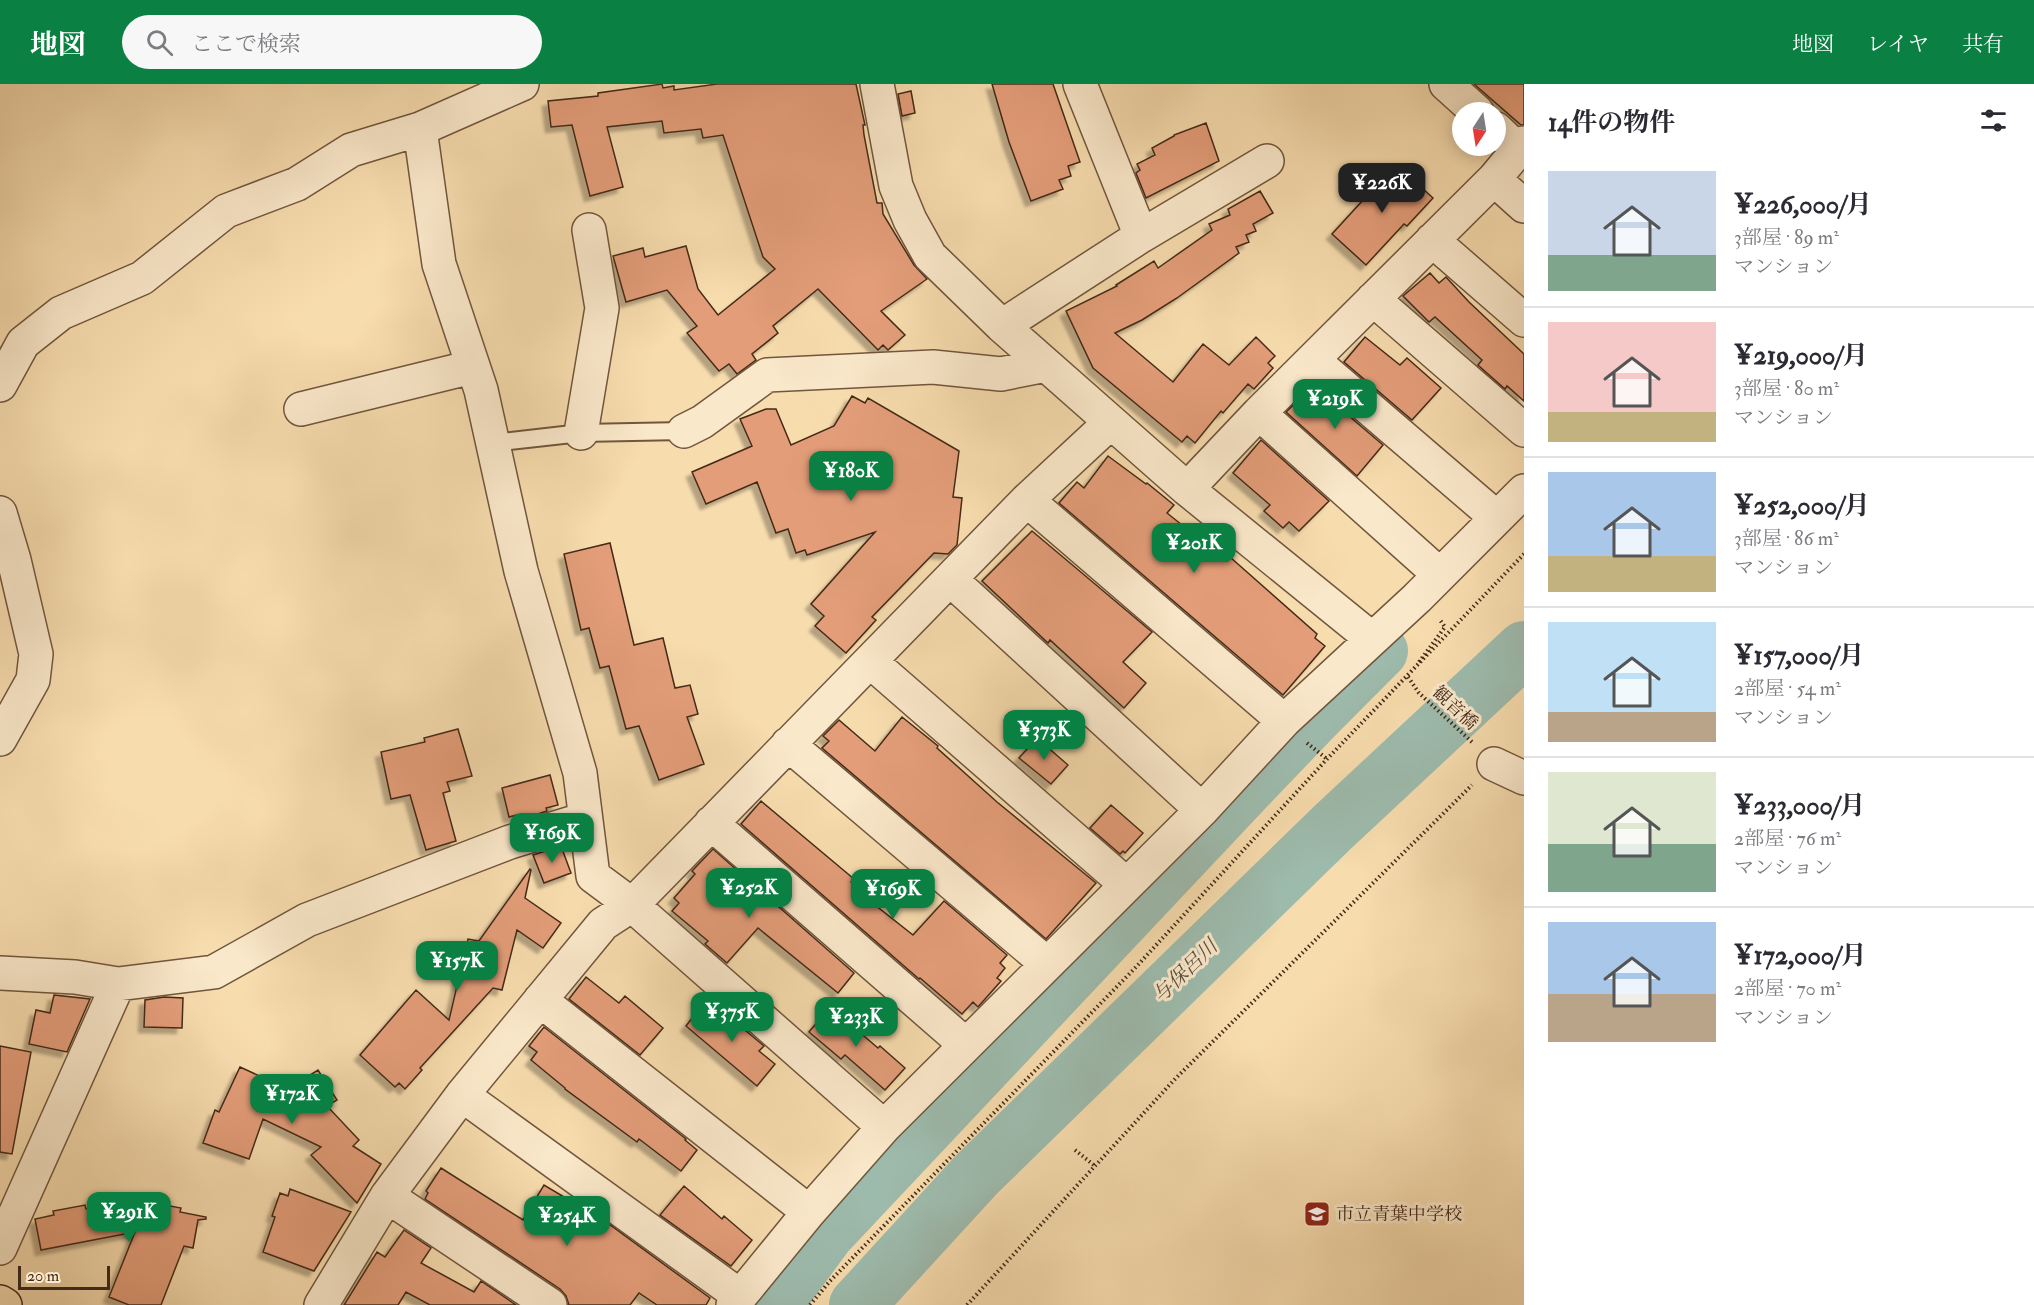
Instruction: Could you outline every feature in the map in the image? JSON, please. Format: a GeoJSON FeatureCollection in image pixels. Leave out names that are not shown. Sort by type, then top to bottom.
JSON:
{"type":"FeatureCollection","features":[{"type":"Feature","properties":{"kind":"main road"},"geometry":{"type":"LineString","coordinates":[[0,1302],[5,1305]]}},
{"type":"Feature","properties":{"kind":"street"},"geometry":{"type":"LineString","coordinates":[[0,385],[23,343],[61,313],[142,278],[226,211],[297,184],[351,150],[420,129],[522,84]]}},
{"type":"Feature","properties":{"kind":"street"},"geometry":{"type":"LineString","coordinates":[[877,84],[896,186],[910,220],[930,256],[1002,326],[1187,489],[1372,639]]}},
{"type":"Feature","properties":{"kind":"street"},"geometry":{"type":"LineString","coordinates":[[1080,84],[1141,236]]}},
{"type":"Feature","properties":{"kind":"street"},"geometry":{"type":"LineString","coordinates":[[1446,84],[1466,102]]}},
{"type":"Feature","properties":{"kind":"street"},"geometry":{"type":"LineString","coordinates":[[420,129],[439,264],[481,390],[521,571],[580,773],[593,876],[632,905],[884,1127]]}},
{"type":"Feature","properties":{"kind":"street"},"geometry":{"type":"LineString","coordinates":[[1187,489],[1259,413],[1314,361],[1372,299],[1494,179],[1512,140]]}},
{"type":"Feature","properties":{"kind":"street"},"geometry":{"type":"LineString","coordinates":[[1002,326],[1141,236],[1267,161]]}},
{"type":"Feature","properties":{"kind":"street"},"geometry":{"type":"LineString","coordinates":[[1494,179],[1524,206]]}},
{"type":"Feature","properties":{"kind":"street"},"geometry":{"type":"LineString","coordinates":[[582,433],[602,308],[589,230]]}},
{"type":"Feature","properties":{"kind":"street"},"geometry":{"type":"LineString","coordinates":[[1432,240],[1524,320]]}},
{"type":"Feature","properties":{"kind":"street"},"geometry":{"type":"LineString","coordinates":[[1372,299],[1524,430]]}},
{"type":"Feature","properties":{"kind":"street"},"geometry":{"type":"LineString","coordinates":[[1314,361],[1497,518]]}},
{"type":"Feature","properties":{"kind":"street"},"geometry":{"type":"LineString","coordinates":[[684,431],[702,422],[767,375],[933,367],[1001,374],[1046,365]]}},
{"type":"Feature","properties":{"kind":"street"},"geometry":{"type":"LineString","coordinates":[[301,409],[472,367]]}},
{"type":"Feature","properties":{"kind":"street"},"geometry":{"type":"LineString","coordinates":[[1259,413],[1440,575]]}},
{"type":"Feature","properties":{"kind":"street"},"geometry":{"type":"LineString","coordinates":[[321,1305],[387,1196],[462,1095],[603,924],[632,905],[1027,500],[1111,422]]}},
{"type":"Feature","properties":{"kind":"street"},"geometry":{"type":"LineString","coordinates":[[462,1095],[737,1300],[809,1212],[884,1127],[1202,810],[1284,722],[1440,575],[1524,491]]}},
{"type":"Feature","properties":{"kind":"street"},"geometry":{"type":"LineString","coordinates":[[1027,500],[1284,722]]}},
{"type":"Feature","properties":{"kind":"street"},"geometry":{"type":"LineString","coordinates":[[0,513],[14,560],[36,654],[33,680],[0,739]]}},
{"type":"Feature","properties":{"kind":"street"},"geometry":{"type":"LineString","coordinates":[[950,579],[1202,810]]}},
{"type":"Feature","properties":{"kind":"street"},"geometry":{"type":"LineString","coordinates":[[871,662],[1127,885]]}},
{"type":"Feature","properties":{"kind":"street"},"geometry":{"type":"LineString","coordinates":[[788,744],[1046,963]]}},
{"type":"Feature","properties":{"kind":"street"},"geometry":{"type":"LineString","coordinates":[[1484,753],[1524,778]]}},
{"type":"Feature","properties":{"kind":"street"},"geometry":{"type":"LineString","coordinates":[[0,973],[75,977],[118,984],[214,972],[307,920],[510,842],[585,819]]}},
{"type":"Feature","properties":{"kind":"street"},"geometry":{"type":"LineString","coordinates":[[711,823],[966,1045]]}},
{"type":"Feature","properties":{"kind":"street"},"geometry":{"type":"LineString","coordinates":[[0,1248],[118,984]]}},
{"type":"Feature","properties":{"kind":"street"},"geometry":{"type":"LineString","coordinates":[[540,1000],[809,1212]]}},
{"type":"Feature","properties":{"kind":"street"},"geometry":{"type":"LineString","coordinates":[[387,1196],[550,1305]]}},
{"type":"Feature","properties":{"kind":"lane"},"geometry":{"type":"LineString","coordinates":[[493,443],[582,433],[684,431]]}},
{"type":"Feature","properties":{"kind":"path"},"geometry":{"type":"LineString","coordinates":[[810,1305],[830,1281],[1136,968],[1328,759],[1524,554]]}},
{"type":"Feature","properties":{"kind":"path"},"geometry":{"type":"LineString","coordinates":[[1408,677],[1445,627],[1437,615]]}},
{"type":"Feature","properties":{"kind":"path","name":"観音橋"},"geometry":{"type":"LineString","coordinates":[[1408,677],[1419,693],[1484,753]]}},
{"type":"Feature","properties":{"kind":"path"},"geometry":{"type":"LineString","coordinates":[[967,1305],[1176,1078],[1484,753]]}},
{"type":"Feature","properties":{"kind":"path"},"geometry":{"type":"LineString","coordinates":[[1076,1150],[1095,1166]]}},
{"type":"Feature","properties":{"kind":"building"},"geometry":{"type":"Polygon","coordinates":[[[662,84],[663,88],[674,86],[674,90],[717,84],[856,84],[877,203],[882,203],[883,214],[914,265],[927,279],[881,311],[905,335],[888,350],[883,345],[878,350],[818,289],[773,326],[778,333],[752,354],[756,360],[737,374],[729,364],[719,371],[687,333],[697,326],[667,290],[626,302],[613,256],[643,248],[645,257],[686,246],[698,289],[718,315],[775,269],[763,257],[723,135],[703,138],[701,129],[664,133],[662,121],[607,127],[623,187],[590,196],[572,125],[551,127],[548,101],[598,96],[598,93],[662,84]]]}},
{"type":"Feature","properties":{"kind":"building"},"geometry":{"type":"Polygon","coordinates":[[[992,84],[1053,84],[1080,162],[1068,166],[1071,176],[1059,180],[1063,189],[1031,201],[1009,142],[992,84]]]}},
{"type":"Feature","properties":{"kind":"building"},"geometry":{"type":"Polygon","coordinates":[[[1474,84],[1524,84],[1524,125],[1506,112],[1506,102],[1495,102],[1474,84]]]}},
{"type":"Feature","properties":{"kind":"building"},"geometry":{"type":"Polygon","coordinates":[[[911,91],[915,113],[902,116],[898,94],[911,91]]]}},
{"type":"Feature","properties":{"kind":"building"},"geometry":{"type":"Polygon","coordinates":[[[1206,123],[1219,161],[1146,198],[1136,173],[1140,170],[1137,164],[1155,155],[1152,148],[1174,135],[1206,123]]]}},
{"type":"Feature","properties":{"kind":"building"},"geometry":{"type":"Polygon","coordinates":[[[1396,164],[1433,198],[1407,226],[1404,224],[1366,265],[1332,234],[1396,164]]]}},
{"type":"Feature","properties":{"kind":"building"},"geometry":{"type":"Polygon","coordinates":[[[1260,191],[1273,213],[1253,224],[1256,231],[1246,235],[1249,242],[1236,247],[1239,253],[1177,298],[1142,320],[1115,333],[1173,382],[1203,344],[1229,365],[1256,337],[1275,356],[1268,363],[1273,368],[1254,389],[1248,384],[1223,413],[1221,411],[1195,443],[1187,436],[1182,442],[1093,368],[1066,311],[1117,286],[1154,261],[1158,268],[1212,230],[1209,224],[1230,215],[1228,209],[1260,191]]]}},
{"type":"Feature","properties":{"kind":"building"},"geometry":{"type":"Polygon","coordinates":[[[1430,273],[1439,283],[1446,277],[1524,354],[1524,401],[1507,386],[1505,389],[1479,366],[1482,360],[1435,317],[1429,322],[1403,296],[1430,273]]]}},
{"type":"Feature","properties":{"kind":"building"},"geometry":{"type":"Polygon","coordinates":[[[1365,337],[1400,365],[1407,358],[1441,388],[1412,420],[1344,362],[1365,337]]]}},
{"type":"Feature","properties":{"kind":"building"},"geometry":{"type":"Polygon","coordinates":[[[1315,387],[1383,445],[1357,476],[1286,412],[1315,387]]]}},
{"type":"Feature","properties":{"kind":"building"},"geometry":{"type":"Polygon","coordinates":[[[852,396],[865,403],[868,398],[959,451],[953,497],[962,498],[957,545],[948,554],[934,553],[872,617],[876,620],[846,653],[815,626],[824,616],[811,604],[875,532],[807,555],[805,550],[796,553],[788,529],[776,533],[757,482],[706,504],[692,472],[752,446],[740,419],[766,409],[776,409],[791,445],[834,426],[852,396]]]}},
{"type":"Feature","properties":{"kind":"building"},"geometry":{"type":"Polygon","coordinates":[[[1261,440],[1329,501],[1299,531],[1289,522],[1283,528],[1264,511],[1270,505],[1233,473],[1261,440]]]}},
{"type":"Feature","properties":{"kind":"building"},"geometry":{"type":"Polygon","coordinates":[[[1108,456],[1174,505],[1167,513],[1227,561],[1230,557],[1317,634],[1315,638],[1325,646],[1283,695],[1059,503],[1077,482],[1084,488],[1108,456]]]}},
{"type":"Feature","properties":{"kind":"building"},"geometry":{"type":"Polygon","coordinates":[[[1032,531],[1152,632],[1123,662],[1146,683],[1124,708],[1050,640],[1048,643],[982,581],[1032,531]]]}},
{"type":"Feature","properties":{"kind":"building"},"geometry":{"type":"Polygon","coordinates":[[[610,543],[634,645],[663,638],[675,688],[690,685],[698,714],[687,717],[704,764],[659,780],[639,726],[626,729],[609,666],[600,668],[589,628],[581,630],[564,554],[610,543]]]}},
{"type":"Feature","properties":{"kind":"building"},"geometry":{"type":"Polygon","coordinates":[[[902,717],[938,746],[937,748],[997,802],[1096,883],[1046,939],[822,748],[829,741],[823,736],[839,720],[875,751],[902,717]]]}},
{"type":"Feature","properties":{"kind":"building"},"geometry":{"type":"Polygon","coordinates":[[[458,729],[472,776],[447,782],[450,791],[443,793],[456,841],[426,850],[410,795],[391,799],[381,752],[425,742],[424,738],[458,729]]]}},
{"type":"Feature","properties":{"kind":"building"},"geometry":{"type":"Polygon","coordinates":[[[1037,738],[1068,765],[1051,784],[1019,758],[1037,738]]]}},
{"type":"Feature","properties":{"kind":"building"},"geometry":{"type":"Polygon","coordinates":[[[550,775],[558,805],[519,820],[517,815],[509,817],[502,788],[550,775]]]}},
{"type":"Feature","properties":{"kind":"building"},"geometry":{"type":"Polygon","coordinates":[[[761,801],[854,879],[851,882],[866,895],[865,897],[913,935],[944,901],[1007,955],[1000,963],[1005,968],[997,978],[1001,981],[978,1007],[973,1002],[962,1014],[741,824],[761,801]]]}},
{"type":"Feature","properties":{"kind":"building"},"geometry":{"type":"Polygon","coordinates":[[[1111,805],[1143,833],[1125,853],[1123,851],[1120,854],[1090,828],[1111,805]]]}},
{"type":"Feature","properties":{"kind":"building"},"geometry":{"type":"Polygon","coordinates":[[[561,846],[571,873],[544,883],[533,855],[561,846]]]}},
{"type":"Feature","properties":{"kind":"building"},"geometry":{"type":"Polygon","coordinates":[[[713,849],[854,973],[838,993],[758,928],[727,963],[705,944],[708,941],[672,911],[679,903],[674,898],[695,874],[692,871],[713,849]]]}},
{"type":"Feature","properties":{"kind":"building"},"geometry":{"type":"Polygon","coordinates":[[[530,869],[525,898],[561,923],[543,948],[517,930],[502,990],[493,988],[420,1068],[422,1070],[405,1089],[399,1083],[395,1087],[360,1055],[416,990],[449,1020],[468,939],[479,941],[530,869]]]}},
{"type":"Feature","properties":{"kind":"building"},"geometry":{"type":"Polygon","coordinates":[[[586,977],[619,1003],[625,996],[663,1028],[640,1055],[569,999],[586,977]]]}},
{"type":"Feature","properties":{"kind":"building"},"geometry":{"type":"Polygon","coordinates":[[[54,995],[90,999],[67,1052],[29,1044],[36,1010],[50,1013],[54,995]]]}},
{"type":"Feature","properties":{"kind":"building"},"geometry":{"type":"Polygon","coordinates":[[[164,997],[183,998],[182,1028],[144,1027],[145,1000],[164,997]]]}},
{"type":"Feature","properties":{"kind":"building"},"geometry":{"type":"Polygon","coordinates":[[[715,1005],[764,1046],[759,1051],[775,1064],[757,1086],[686,1026],[701,1007],[708,1014],[715,1005]]]}},
{"type":"Feature","properties":{"kind":"building"},"geometry":{"type":"Polygon","coordinates":[[[830,1007],[905,1068],[885,1090],[845,1055],[841,1059],[809,1032],[830,1007]]]}},
{"type":"Feature","properties":{"kind":"building"},"geometry":{"type":"Polygon","coordinates":[[[544,1027],[697,1150],[681,1171],[639,1139],[637,1142],[565,1089],[531,1060],[537,1052],[529,1046],[544,1027]]]}},
{"type":"Feature","properties":{"kind":"building"},"geometry":{"type":"Polygon","coordinates":[[[0,1046],[31,1052],[12,1154],[0,1152],[0,1046]]]}},
{"type":"Feature","properties":{"kind":"building"},"geometry":{"type":"Polygon","coordinates":[[[240,1067],[288,1089],[318,1070],[337,1100],[327,1106],[359,1140],[353,1146],[381,1164],[357,1203],[311,1155],[321,1147],[263,1119],[249,1159],[203,1143],[215,1110],[219,1112],[240,1067]]]}},
{"type":"Feature","properties":{"kind":"building"},"geometry":{"type":"Polygon","coordinates":[[[441,1168],[523,1220],[544,1185],[606,1222],[710,1298],[706,1305],[657,1305],[639,1293],[630,1305],[569,1305],[560,1289],[425,1199],[428,1193],[426,1191],[441,1168]]]}},
{"type":"Feature","properties":{"kind":"building"},"geometry":{"type":"Polygon","coordinates":[[[684,1186],[722,1219],[724,1216],[752,1240],[731,1266],[660,1215],[684,1186]]]}},
{"type":"Feature","properties":{"kind":"building"},"geometry":{"type":"Polygon","coordinates":[[[290,1189],[351,1212],[314,1271],[263,1252],[275,1217],[272,1216],[280,1193],[288,1196],[290,1189]]]}},
{"type":"Feature","properties":{"kind":"building"},"geometry":{"type":"Polygon","coordinates":[[[123,1202],[148,1206],[149,1202],[181,1208],[180,1212],[206,1217],[206,1219],[198,1220],[193,1248],[184,1246],[161,1305],[129,1305],[109,1297],[135,1232],[41,1250],[35,1219],[54,1215],[53,1211],[85,1205],[86,1209],[123,1202]]]}},
{"type":"Feature","properties":{"kind":"building"},"geometry":{"type":"Polygon","coordinates":[[[404,1230],[431,1248],[421,1263],[474,1292],[481,1281],[516,1305],[430,1305],[406,1292],[398,1305],[344,1305],[377,1252],[385,1257],[404,1230]]]}},
{"type":"Feature","properties":{"kind":"waterway","name":"与保呂川"},"geometry":{"type":"LineString","coordinates":[[857,1305],[976,1175],[1332,828],[1524,649]]}},
{"type":"Feature","properties":{"kind":"waterway"},"geometry":{"type":"LineString","coordinates":[[774,1305],[827,1233],[1247,787],[1380,651]]}},
{"type":"Feature","properties":{"kind":"place","name":"市立青葉中学校"},"geometry":{"type":"Point","coordinates":[1317,1214]}}]}
